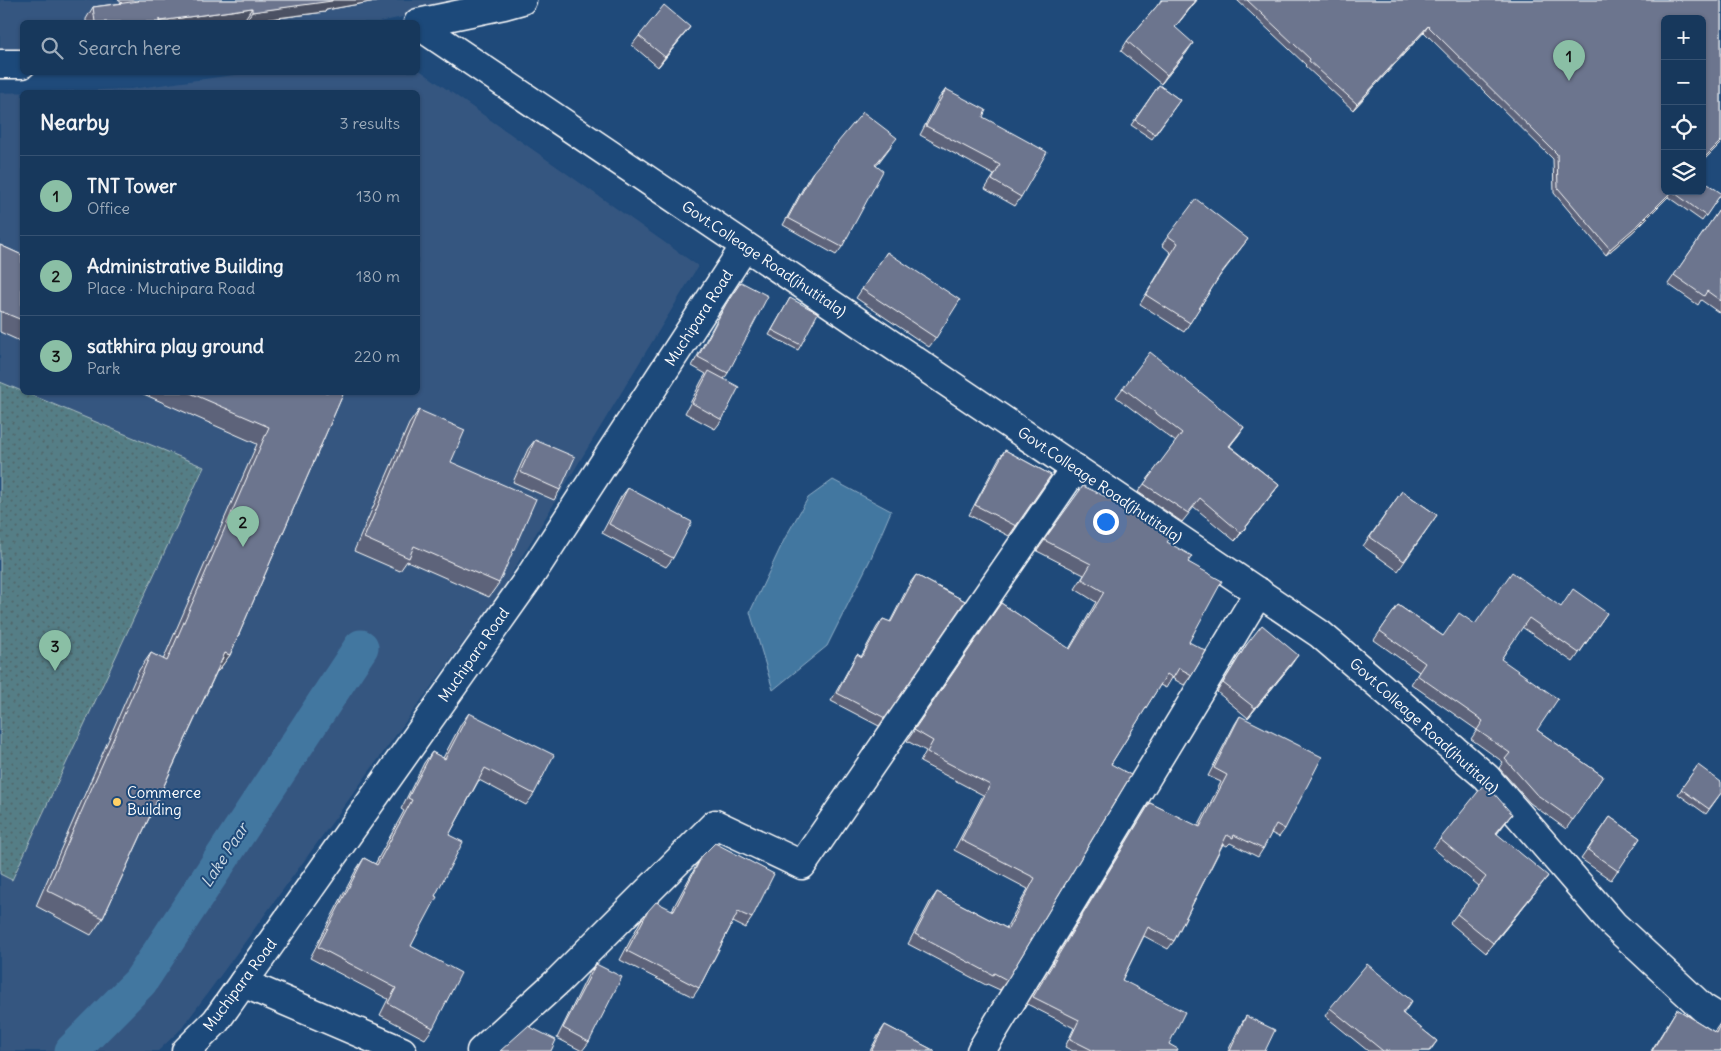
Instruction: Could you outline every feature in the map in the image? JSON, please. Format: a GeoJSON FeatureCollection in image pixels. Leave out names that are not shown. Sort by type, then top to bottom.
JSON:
{"type":"FeatureCollection","features":[{"type":"Feature","properties":{"kind":"street"},"geometry":{"type":"LineString","coordinates":[[420,24],[522,0]]}},
{"type":"Feature","properties":{"kind":"street","name":"Govt.Colleage Road(jhutitala)"},"geometry":{"type":"LineString","coordinates":[[420,25],[1320,634],[1486,777],[1613,924],[1703,1008],[1721,1019]]}},
{"type":"Feature","properties":{"kind":"street"},"geometry":{"type":"LineString","coordinates":[[0,64],[20,64]]}},
{"type":"Feature","properties":{"kind":"street","name":"Muchipara Road"},"geometry":{"type":"LineString","coordinates":[[186,1051],[216,1021],[529,578],[746,246]]}},
{"type":"Feature","properties":{"kind":"street"},"geometry":{"type":"LineString","coordinates":[[481,1051],[557,982],[715,824],[802,865],[1075,468]]}},
{"type":"Feature","properties":{"kind":"street"},"geometry":{"type":"LineString","coordinates":[[981,1051],[1259,592]]}},
{"type":"Feature","properties":{"kind":"street"},"geometry":{"type":"LineString","coordinates":[[243,983],[402,1051]]}},
{"type":"Feature","properties":{"kind":"shaded area"},"geometry":{"type":"Polygon","coordinates":[[[0,0],[484,0],[389,20],[20,20],[20,58],[0,59],[0,0]]]}},
{"type":"Feature","properties":{"kind":"shaded area"},"geometry":{"type":"Polygon","coordinates":[[[420,70],[698,266],[501,591],[182,1028],[158,1051],[0,1051],[0,93],[20,92],[20,395],[420,395],[420,90],[98,90],[131,89],[234,75],[420,75],[420,70]]]}},
{"type":"Feature","properties":{"kind":"shaded area"},"geometry":{"type":"Polygon","coordinates":[[[833,480],[891,511],[871,558],[827,646],[773,690],[750,612],[785,538],[808,498],[833,480]]]}},
{"type":"Feature","properties":{"kind":"green space"},"geometry":{"type":"Polygon","coordinates":[[[0,382],[20,390],[20,395],[31,395],[204,467],[12,880],[0,874],[0,382]]]}},
{"type":"Feature","properties":{"kind":"building"},"geometry":{"type":"Polygon","coordinates":[[[332,0],[252,12],[252,8],[167,20],[95,20],[93,7],[139,1],[332,0]]]}},
{"type":"Feature","properties":{"kind":"building"},"geometry":{"type":"Polygon","coordinates":[[[1162,0],[1196,0],[1175,27],[1193,43],[1167,75],[1127,41],[1162,0]]]}},
{"type":"Feature","properties":{"kind":"building"},"geometry":{"type":"Polygon","coordinates":[[[1247,0],[1721,0],[1721,141],[1706,156],[1706,15],[1661,15],[1661,195],[1668,195],[1610,249],[1558,188],[1557,154],[1428,26],[1357,104],[1309,61],[1310,59],[1247,0]]]}},
{"type":"Feature","properties":{"kind":"building"},"geometry":{"type":"Polygon","coordinates":[[[664,5],[690,27],[665,57],[639,36],[664,5]]]}},
{"type":"Feature","properties":{"kind":"building"},"geometry":{"type":"Polygon","coordinates":[[[1159,85],[1180,100],[1155,134],[1135,120],[1159,85]]]}},
{"type":"Feature","properties":{"kind":"building"},"geometry":{"type":"Polygon","coordinates":[[[946,89],[986,110],[983,117],[1047,152],[1021,197],[992,180],[1000,165],[926,126],[946,89]]]}},
{"type":"Feature","properties":{"kind":"building"},"geometry":{"type":"Polygon","coordinates":[[[863,112],[897,138],[875,165],[883,171],[842,247],[788,218],[813,172],[863,112]]]}},
{"type":"Feature","properties":{"kind":"building"},"geometry":{"type":"Polygon","coordinates":[[[1706,183],[1721,193],[1706,216],[1677,195],[1706,195],[1706,183]]]}},
{"type":"Feature","properties":{"kind":"building"},"geometry":{"type":"Polygon","coordinates":[[[1196,199],[1248,239],[1222,272],[1190,323],[1146,295],[1178,243],[1168,236],[1196,199]]]}},
{"type":"Feature","properties":{"kind":"building"},"geometry":{"type":"Polygon","coordinates":[[[1721,207],[1721,301],[1707,291],[1704,296],[1674,275],[1721,207]]]}},
{"type":"Feature","properties":{"kind":"building"},"geometry":{"type":"Polygon","coordinates":[[[0,245],[20,254],[20,319],[0,311],[0,245]]]}},
{"type":"Feature","properties":{"kind":"building"},"geometry":{"type":"Polygon","coordinates":[[[887,252],[960,300],[936,338],[862,289],[887,252]]]}},
{"type":"Feature","properties":{"kind":"building"},"geometry":{"type":"Polygon","coordinates":[[[741,282],[768,296],[728,373],[698,357],[726,304],[741,282]]]}},
{"type":"Feature","properties":{"kind":"building"},"geometry":{"type":"Polygon","coordinates":[[[790,298],[818,313],[801,345],[772,330],[790,298]]]}},
{"type":"Feature","properties":{"kind":"building"},"geometry":{"type":"Polygon","coordinates":[[[1150,352],[1244,427],[1229,446],[1279,485],[1241,533],[1200,498],[1188,513],[1144,484],[1182,433],[1123,388],[1150,352]]]}},
{"type":"Feature","properties":{"kind":"building"},"geometry":{"type":"Polygon","coordinates":[[[709,371],[739,387],[722,420],[692,403],[709,371]]]}},
{"type":"Feature","properties":{"kind":"building"},"geometry":{"type":"Polygon","coordinates":[[[195,395],[343,395],[230,655],[225,653],[103,918],[47,890],[151,653],[167,661],[269,427],[195,395]]]}},
{"type":"Feature","properties":{"kind":"building"},"geometry":{"type":"Polygon","coordinates":[[[419,410],[465,430],[451,462],[536,499],[499,583],[414,546],[409,558],[364,538],[419,410]]]}},
{"type":"Feature","properties":{"kind":"building"},"geometry":{"type":"Polygon","coordinates":[[[535,440],[575,457],[560,490],[520,472],[535,440]]]}},
{"type":"Feature","properties":{"kind":"building"},"geometry":{"type":"Polygon","coordinates":[[[1005,450],[1051,475],[1016,526],[975,505],[1005,450]]]}},
{"type":"Feature","properties":{"kind":"building"},"geometry":{"type":"Polygon","coordinates":[[[1083,486],[1124,505],[1171,537],[1167,542],[1192,556],[1188,562],[1222,581],[1189,642],[1206,651],[1192,675],[1179,668],[1173,678],[1167,674],[1111,764],[1131,775],[1007,980],[994,973],[993,975],[915,934],[937,892],[1008,929],[1035,878],[961,840],[990,785],[927,752],[933,741],[914,730],[1001,603],[1070,649],[1104,592],[1082,579],[1091,564],[1044,540],[1083,486]]]}},
{"type":"Feature","properties":{"kind":"building"},"geometry":{"type":"Polygon","coordinates":[[[628,488],[692,522],[673,558],[609,524],[628,488]]]}},
{"type":"Feature","properties":{"kind":"building"},"geometry":{"type":"Polygon","coordinates":[[[1402,491],[1437,515],[1404,561],[1370,537],[1402,491]]]}},
{"type":"Feature","properties":{"kind":"building"},"geometry":{"type":"Polygon","coordinates":[[[1512,572],[1561,607],[1573,589],[1607,613],[1579,653],[1529,618],[1501,659],[1558,699],[1537,730],[1603,776],[1573,820],[1536,794],[1505,759],[1510,753],[1477,730],[1483,721],[1417,675],[1425,663],[1380,631],[1398,605],[1443,636],[1459,613],[1475,624],[1512,572]]]}},
{"type":"Feature","properties":{"kind":"building"},"geometry":{"type":"Polygon","coordinates":[[[916,575],[965,601],[885,718],[837,693],[857,654],[862,657],[883,619],[891,622],[916,575]]]}},
{"type":"Feature","properties":{"kind":"building"},"geometry":{"type":"Polygon","coordinates":[[[1262,625],[1298,655],[1255,708],[1223,683],[1247,644],[1262,625]]]}},
{"type":"Feature","properties":{"kind":"building"},"geometry":{"type":"Polygon","coordinates":[[[469,713],[554,755],[534,794],[485,768],[449,835],[463,842],[411,946],[461,973],[433,1028],[388,1003],[396,988],[318,947],[364,858],[377,865],[412,800],[408,798],[432,752],[445,759],[469,713]]]}},
{"type":"Feature","properties":{"kind":"building"},"geometry":{"type":"Polygon","coordinates":[[[1240,716],[1322,757],[1285,829],[1276,824],[1263,849],[1234,835],[1233,838],[1227,835],[1174,941],[1148,927],[1122,980],[1185,1012],[1169,1044],[1178,1049],[1177,1051],[1094,1051],[1070,1039],[1079,1020],[1033,997],[1150,803],[1200,827],[1227,775],[1214,768],[1240,716]]]}},
{"type":"Feature","properties":{"kind":"building"},"geometry":{"type":"Polygon","coordinates":[[[1698,765],[1721,782],[1721,793],[1709,809],[1681,789],[1698,765]]]}},
{"type":"Feature","properties":{"kind":"building"},"geometry":{"type":"Polygon","coordinates":[[[1485,783],[1512,814],[1496,833],[1548,876],[1493,943],[1457,914],[1486,877],[1440,839],[1485,783]]]}},
{"type":"Feature","properties":{"kind":"building"},"geometry":{"type":"Polygon","coordinates":[[[1610,817],[1640,838],[1618,871],[1588,850],[1610,817]]]}},
{"type":"Feature","properties":{"kind":"building"},"geometry":{"type":"Polygon","coordinates":[[[715,843],[774,874],[752,918],[738,912],[699,988],[627,951],[648,911],[656,902],[674,911],[702,856],[715,843]]]}},
{"type":"Feature","properties":{"kind":"building"},"geometry":{"type":"Polygon","coordinates":[[[596,964],[622,977],[589,1042],[563,1028],[596,964]]]}},
{"type":"Feature","properties":{"kind":"building"},"geometry":{"type":"Polygon","coordinates":[[[1367,964],[1412,1001],[1402,1013],[1437,1041],[1429,1051],[1383,1051],[1330,1008],[1367,964]]]}},
{"type":"Feature","properties":{"kind":"building"},"geometry":{"type":"Polygon","coordinates":[[[1677,1009],[1716,1033],[1721,1023],[1721,1051],[1652,1051],[1677,1009]]]}},
{"type":"Feature","properties":{"kind":"building"},"geometry":{"type":"Polygon","coordinates":[[[1246,1016],[1275,1030],[1265,1051],[1230,1051],[1246,1016]]]}},
{"type":"Feature","properties":{"kind":"building"},"geometry":{"type":"Polygon","coordinates":[[[885,1025],[935,1051],[873,1051],[885,1025]]]}},
{"type":"Feature","properties":{"kind":"building"},"geometry":{"type":"Polygon","coordinates":[[[528,1026],[556,1040],[551,1051],[500,1051],[528,1026]]]}},
{"type":"Feature","properties":{"kind":"waterway","name":"Lake Paar"},"geometry":{"type":"LineString","coordinates":[[72,1051],[140,982],[361,647]]}},
{"type":"Feature","properties":{"kind":"place","name":"TNT Tower"},"geometry":{"type":"Point","coordinates":[1569,81]}},
{"type":"Feature","properties":{"kind":"place","name":"Administrative Building"},"geometry":{"type":"Point","coordinates":[243,547]}},
{"type":"Feature","properties":{"kind":"place","name":"satkhira play ground"},"geometry":{"type":"Point","coordinates":[55,671]}},
{"type":"Feature","properties":{"kind":"place","name":"Commerce Building"},"geometry":{"type":"Point","coordinates":[117,802]}}]}
